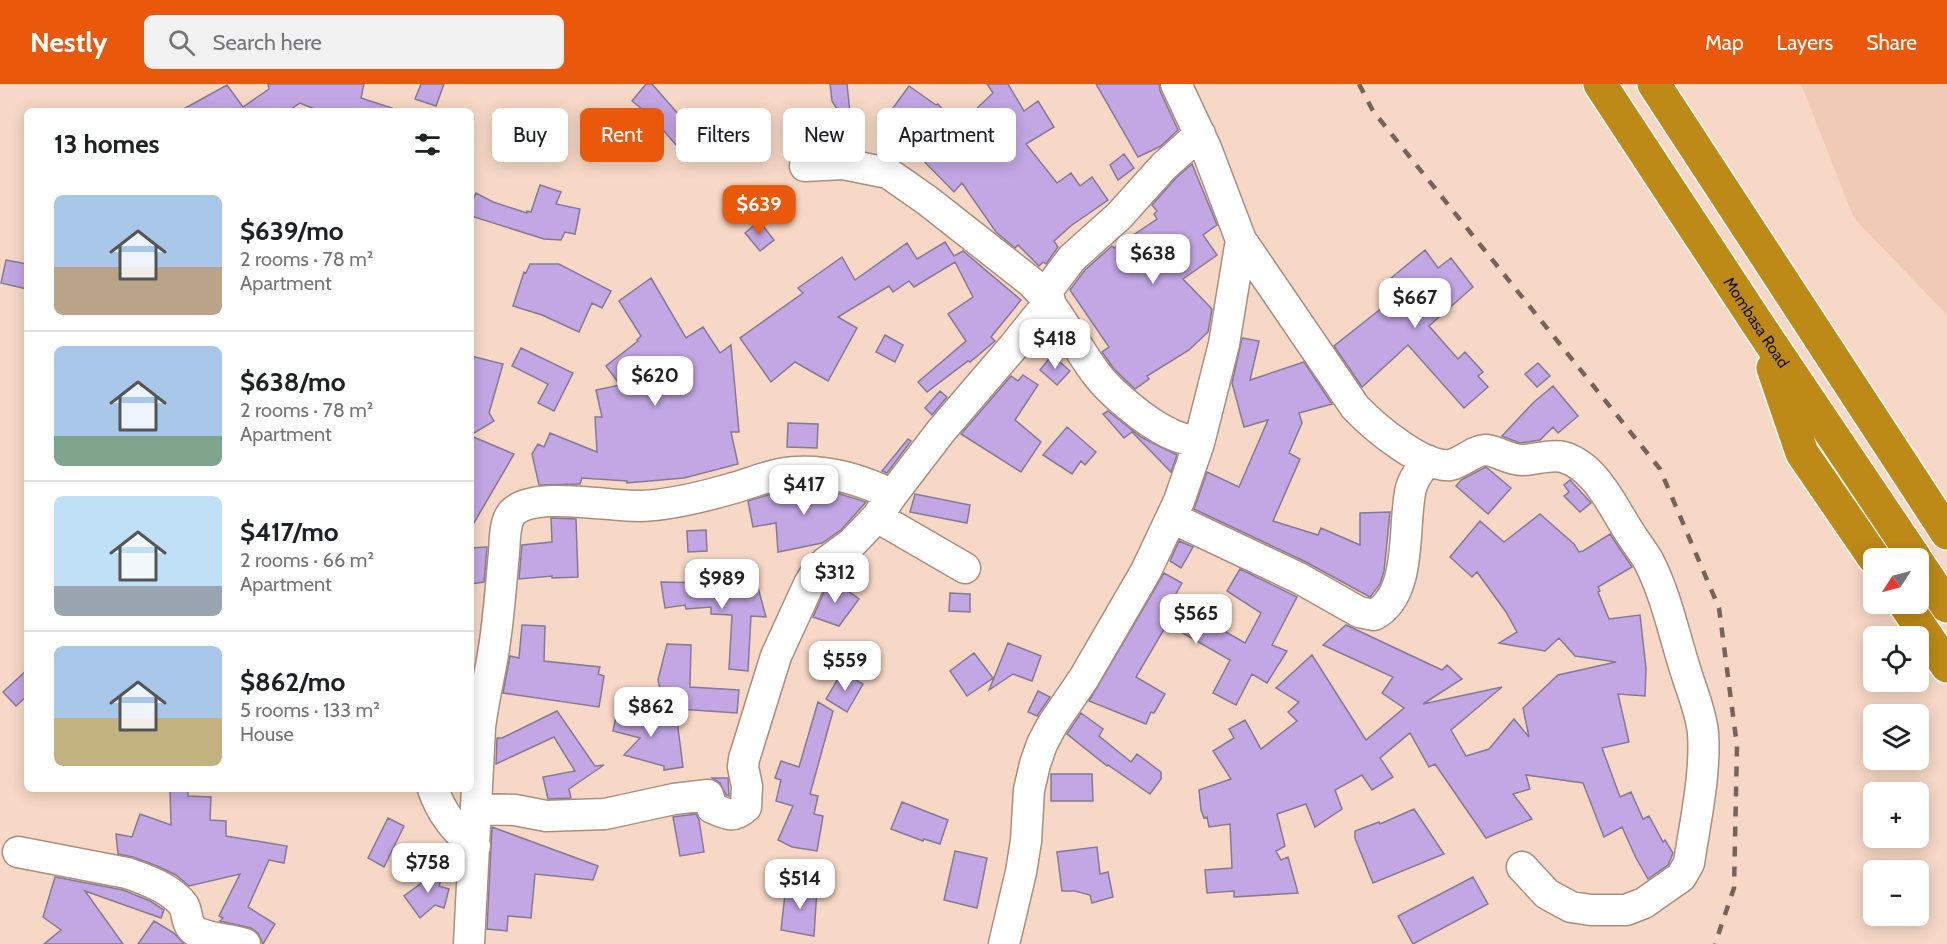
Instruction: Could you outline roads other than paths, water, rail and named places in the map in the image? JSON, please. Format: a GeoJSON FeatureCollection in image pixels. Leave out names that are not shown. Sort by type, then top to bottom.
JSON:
{"type":"FeatureCollection","features":[{"type":"Feature","properties":{"kind":"highway","name":"Mombasa Road"},"geometry":{"type":"LineString","coordinates":[[1600,84],[1908,548]]}},
{"type":"Feature","properties":{"kind":"highway"},"geometry":{"type":"LineString","coordinates":[[1654,84],[1947,533]]}},
{"type":"Feature","properties":{"kind":"highway"},"geometry":{"type":"LineString","coordinates":[[1759,326],[1802,453],[1867,548]]}},
{"type":"Feature","properties":{"kind":"highway"},"geometry":{"type":"LineString","coordinates":[[1929,579],[1947,606]]}},
{"type":"Feature","properties":{"kind":"highway"},"geometry":{"type":"LineString","coordinates":[[1912,614],[1947,666]]}},
{"type":"Feature","properties":{"kind":"street"},"geometry":{"type":"LineString","coordinates":[[1176,84],[1200,134],[1241,240],[1355,406],[1376,427],[1414,454],[1427,460],[1449,465],[1486,450],[1520,460],[1550,456],[1563,457],[1575,463],[1594,479],[1648,560],[1662,594],[1702,732],[1703,761],[1689,863],[1681,877],[1634,908],[1626,910],[1591,910],[1571,907],[1554,899],[1522,867]]}},
{"type":"Feature","properties":{"kind":"street"},"geometry":{"type":"LineString","coordinates":[[477,809],[515,810],[546,816],[596,814],[640,807],[674,798],[708,795],[712,808],[729,815],[738,814],[746,807],[747,786],[743,767],[744,759],[758,712],[782,640],[817,571],[834,555],[852,543],[884,506],[941,430],[1013,348],[1072,258],[1134,202],[1164,166],[1200,134]]}},
{"type":"Feature","properties":{"kind":"street"},"geometry":{"type":"LineString","coordinates":[[805,166],[843,164],[888,173],[928,201],[1031,282],[1047,298],[1106,386],[1159,428],[1172,435],[1199,443]]}},
{"type":"Feature","properties":{"kind":"street"},"geometry":{"type":"LineString","coordinates":[[1004,944],[1021,872],[1026,841],[1029,790],[1035,764],[1042,744],[1062,709],[1084,678],[1141,579],[1172,518],[1192,468],[1224,344],[1241,240]]}},
{"type":"Feature","properties":{"kind":"street"},"geometry":{"type":"LineString","coordinates":[[1172,518],[1299,578],[1359,612],[1374,615],[1386,605],[1396,587],[1407,542],[1411,491],[1415,477],[1427,460]]}},
{"type":"Feature","properties":{"kind":"street"},"geometry":{"type":"LineString","coordinates":[[469,944],[483,697],[494,648],[508,522],[511,514],[518,508],[531,503],[564,501],[640,506],[663,504],[729,489],[765,477],[794,472],[818,472],[858,481],[884,506],[965,568]]}},
{"type":"Feature","properties":{"kind":"street"},"geometry":{"type":"LineString","coordinates":[[434,792],[449,821],[475,846]]}},
{"type":"Feature","properties":{"kind":"street"},"geometry":{"type":"LineString","coordinates":[[18,852],[127,873],[141,878],[179,900],[184,907],[189,924],[196,932],[245,944]]}},
{"type":"Feature","properties":{"kind":"railway"},"geometry":{"type":"LineString","coordinates":[[1359,84],[1373,111],[1660,469],[1719,608],[1737,746],[1734,888],[1715,944]]}}]}
